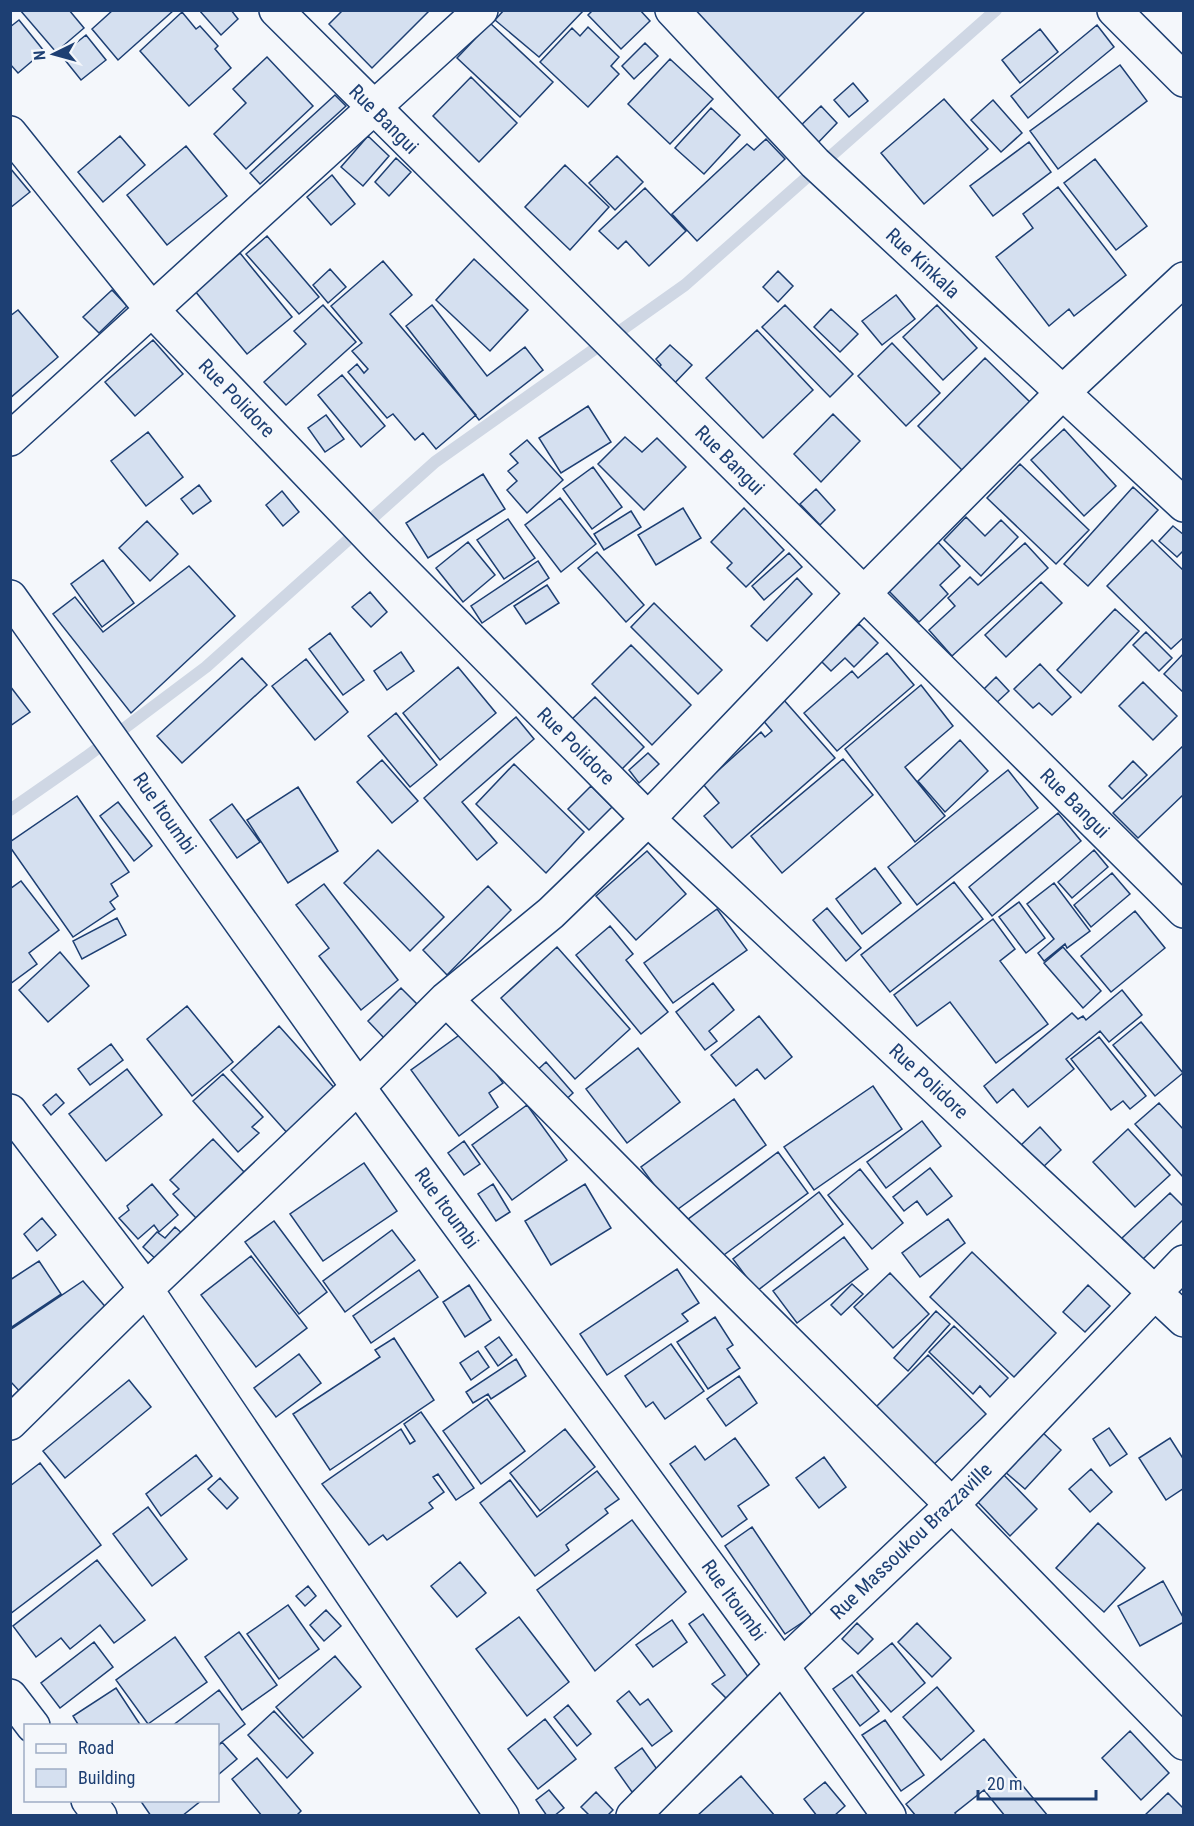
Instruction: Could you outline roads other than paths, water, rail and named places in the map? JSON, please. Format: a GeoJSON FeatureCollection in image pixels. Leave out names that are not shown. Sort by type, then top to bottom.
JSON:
{"type":"FeatureCollection","features":[{"type":"Feature","properties":{"kind":"street","name":"Rue Bangui"},"geometry":{"type":"LineString","coordinates":[[276,10],[1184,911]]}},
{"type":"Feature","properties":{"kind":"street"},"geometry":{"type":"LineString","coordinates":[[10,439],[481,10]]}},
{"type":"Feature","properties":{"kind":"street","name":"Rue Kinkala"},"geometry":{"type":"LineString","coordinates":[[672,10],[815,164],[1184,505]]}},
{"type":"Feature","properties":{"kind":"street"},"geometry":{"type":"LineString","coordinates":[[1114,10],[1184,80]]}},
{"type":"Feature","properties":{"kind":"street","name":"Rue Polidore"},"geometry":{"type":"LineString","coordinates":[[10,133],[152,310],[380,547],[648,819],[1184,1320]]}},
{"type":"Feature","properties":{"kind":"street"},"geometry":{"type":"LineString","coordinates":[[10,1423],[446,999],[551,913],[648,819],[864,593],[1063,392],[1184,279]]}},
{"type":"Feature","properties":{"kind":"street","name":"Rue Itoumbi"},"geometry":{"type":"LineString","coordinates":[[10,597],[358,1087],[889,1815]]}},
{"type":"Feature","properties":{"kind":"street"},"geometry":{"type":"LineString","coordinates":[[446,999],[952,1505],[1184,1743]]}},
{"type":"Feature","properties":{"kind":"street"},"geometry":{"type":"LineString","coordinates":[[10,1111],[146,1289],[502,1815]]}},
{"type":"Feature","properties":{"kind":"street","name":"Rue Massoukou Brazzaville"},"geometry":{"type":"LineString","coordinates":[[633,1815],[782,1666],[952,1505],[1184,1262]]}},
{"type":"Feature","properties":{"kind":"street"},"geometry":{"type":"LineString","coordinates":[[10,1696],[32,1724]]}},
{"type":"Feature","properties":{"kind":"street"},"geometry":{"type":"LineString","coordinates":[[90,1802],[100,1815]]}},
{"type":"Feature","properties":{"kind":"waterway"},"geometry":{"type":"LineString","coordinates":[[10,810],[86,757],[206,667],[435,462],[685,285],[996,10]]}}]}
